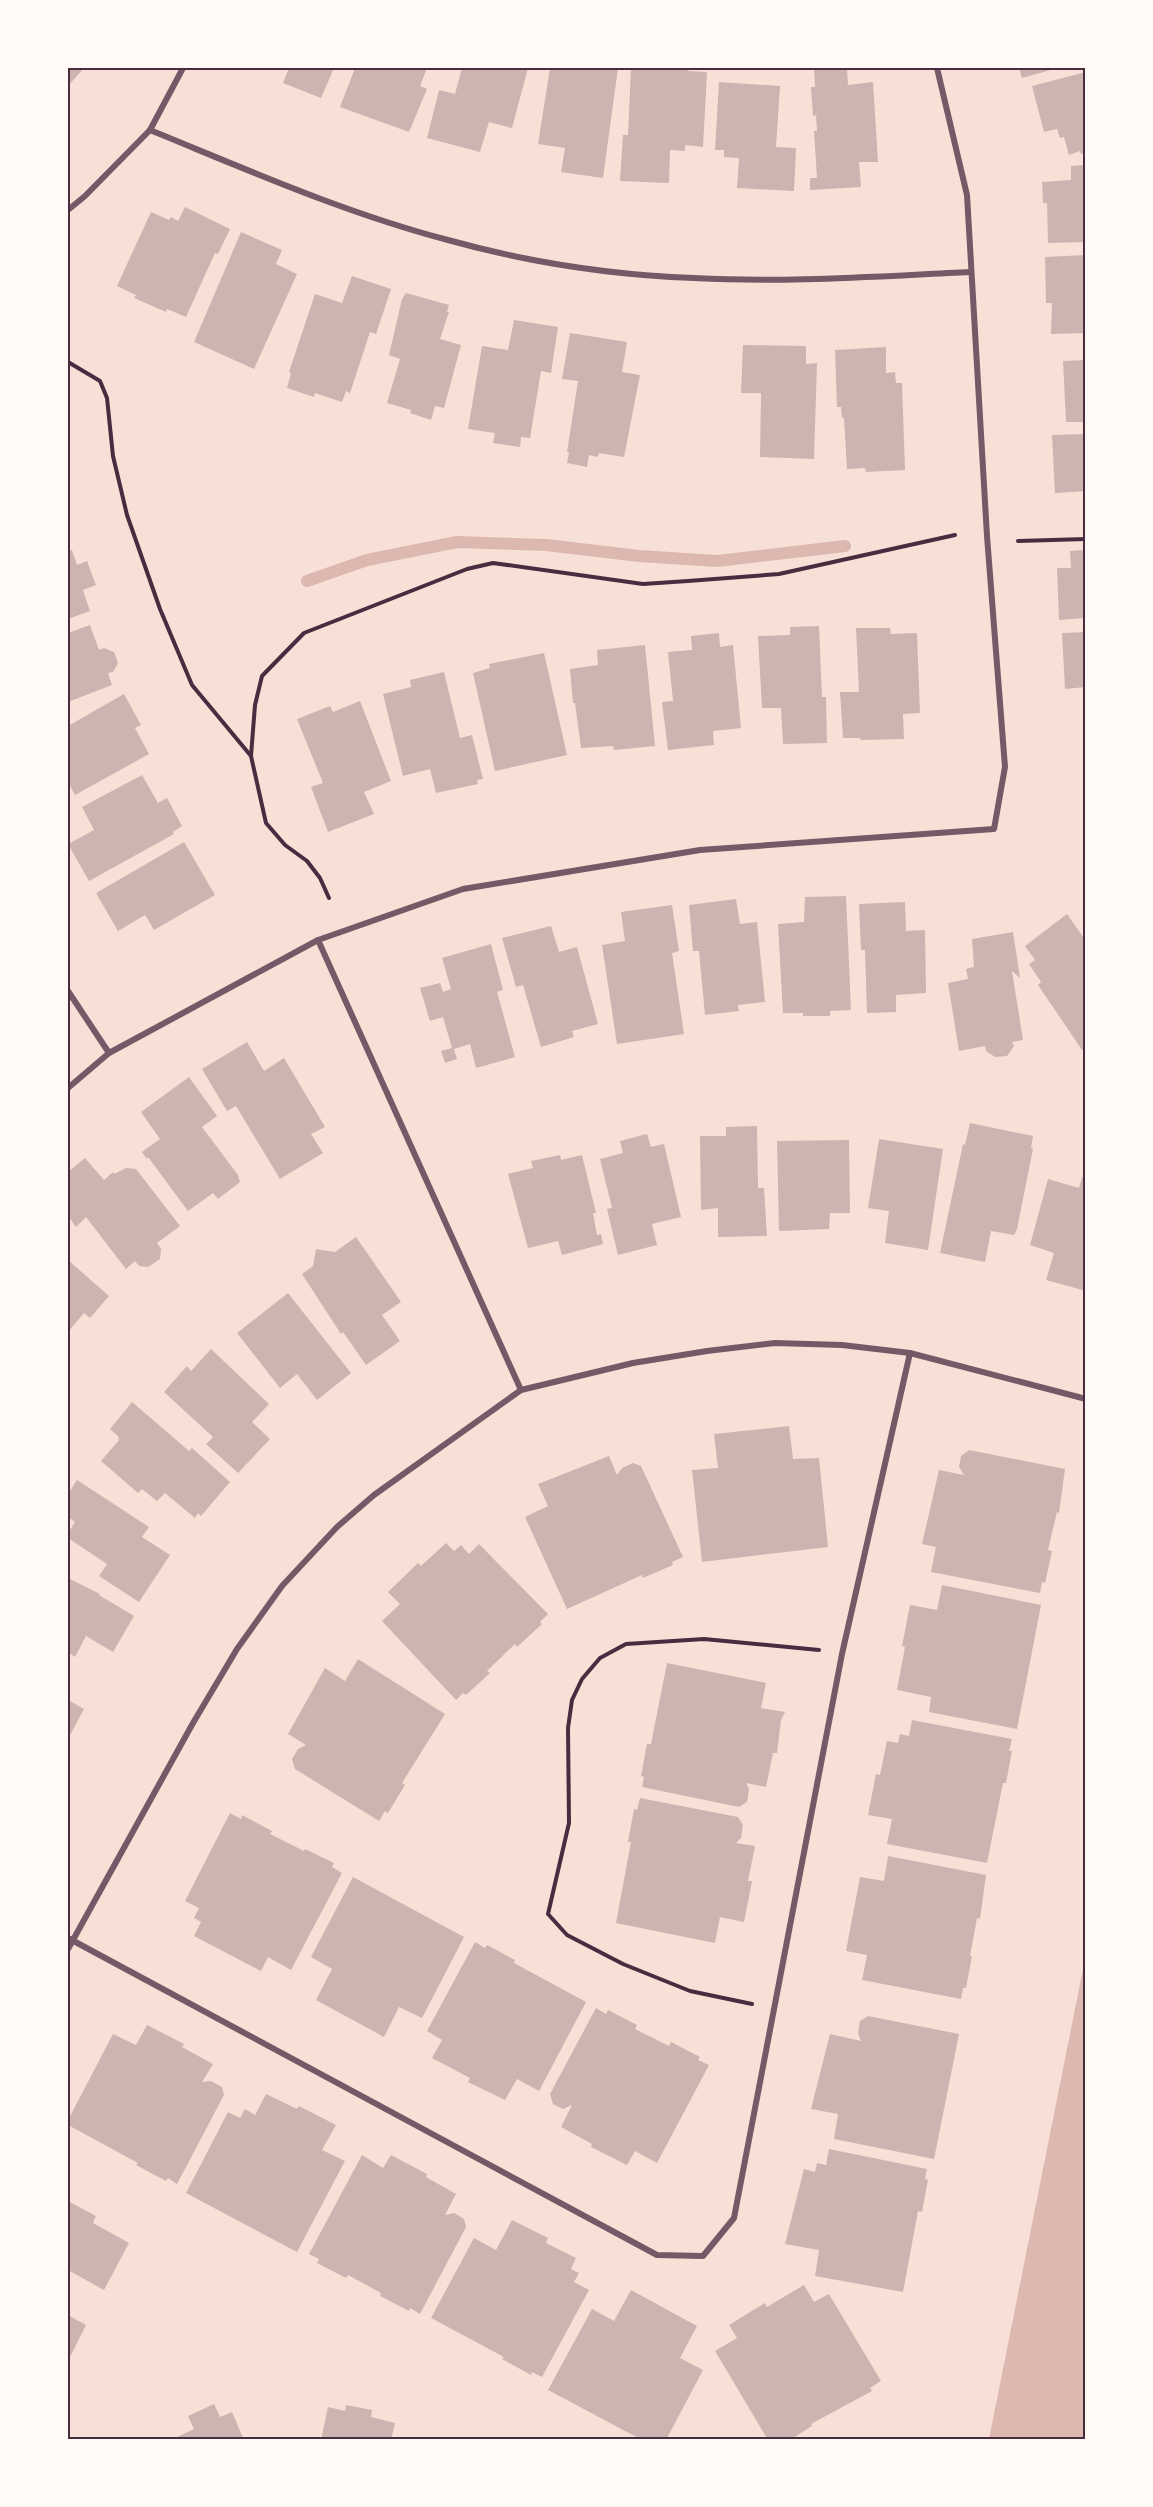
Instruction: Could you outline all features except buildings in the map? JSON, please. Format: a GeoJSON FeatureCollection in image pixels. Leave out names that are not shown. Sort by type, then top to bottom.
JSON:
{"type":"FeatureCollection","features":[{"type":"Feature","properties":{"kind":"street"},"geometry":{"type":"LineString","coordinates":[[68,210],[93,189],[150,130],[183,68]]}},
{"type":"Feature","properties":{"kind":"street"},"geometry":{"type":"LineString","coordinates":[[68,1088],[109,1053],[318,940],[463,889],[700,850],[994,829],[1005,767],[987,536],[968,195],[937,68]]}},
{"type":"Feature","properties":{"kind":"street"},"geometry":{"type":"LineString","coordinates":[[150,130],[317,198],[385,222],[449,241],[541,260],[642,274],[695,278],[807,279],[971,272]]}},
{"type":"Feature","properties":{"kind":"street"},"geometry":{"type":"LineString","coordinates":[[318,940],[521,1390]]}},
{"type":"Feature","properties":{"kind":"street"},"geometry":{"type":"LineString","coordinates":[[68,991],[109,1053]]}},
{"type":"Feature","properties":{"kind":"street"},"geometry":{"type":"LineString","coordinates":[[68,1949],[70,1939],[198,1714],[237,1649],[282,1586],[337,1527],[374,1495],[521,1390],[633,1363],[775,1343],[842,1345],[910,1353],[1086,1399]]}},
{"type":"Feature","properties":{"kind":"street"},"geometry":{"type":"LineString","coordinates":[[70,1939],[657,2255],[703,2256],[734,2218],[842,1654],[910,1353]]}},
{"type":"Feature","properties":{"kind":"path"},"geometry":{"type":"LineString","coordinates":[[68,362],[100,381],[107,398],[113,456],[127,515],[160,609],[192,685],[251,756]]}},
{"type":"Feature","properties":{"kind":"path"},"geometry":{"type":"LineString","coordinates":[[329,898],[320,878],[307,861],[285,845],[266,823],[251,756],[255,705],[262,676],[304,633],[467,569],[493,564],[643,584],[779,574],[955,535]]}},
{"type":"Feature","properties":{"kind":"path"},"geometry":{"type":"LineString","coordinates":[[1017,541],[1086,539]]}},
{"type":"Feature","properties":{"kind":"path"},"geometry":{"type":"LineString","coordinates":[[774,2009],[690,1991],[623,1964],[567,1935],[548,1914],[569,1823],[568,1728],[572,1700],[582,1679],[600,1658],[626,1644],[704,1639],[770,1644],[842,1654]]}},
{"type":"Feature","properties":{"kind":"shaded area"},"geometry":{"type":"Polygon","coordinates":[[[1085,1959],[1085,2439],[989,2439],[1085,1959]]]}},
{"type":"Feature","properties":{"kind":"waterway"},"geometry":{"type":"LineString","coordinates":[[307,581],[367,560],[457,542],[546,545],[639,556],[717,561],[845,546]]}}]}
